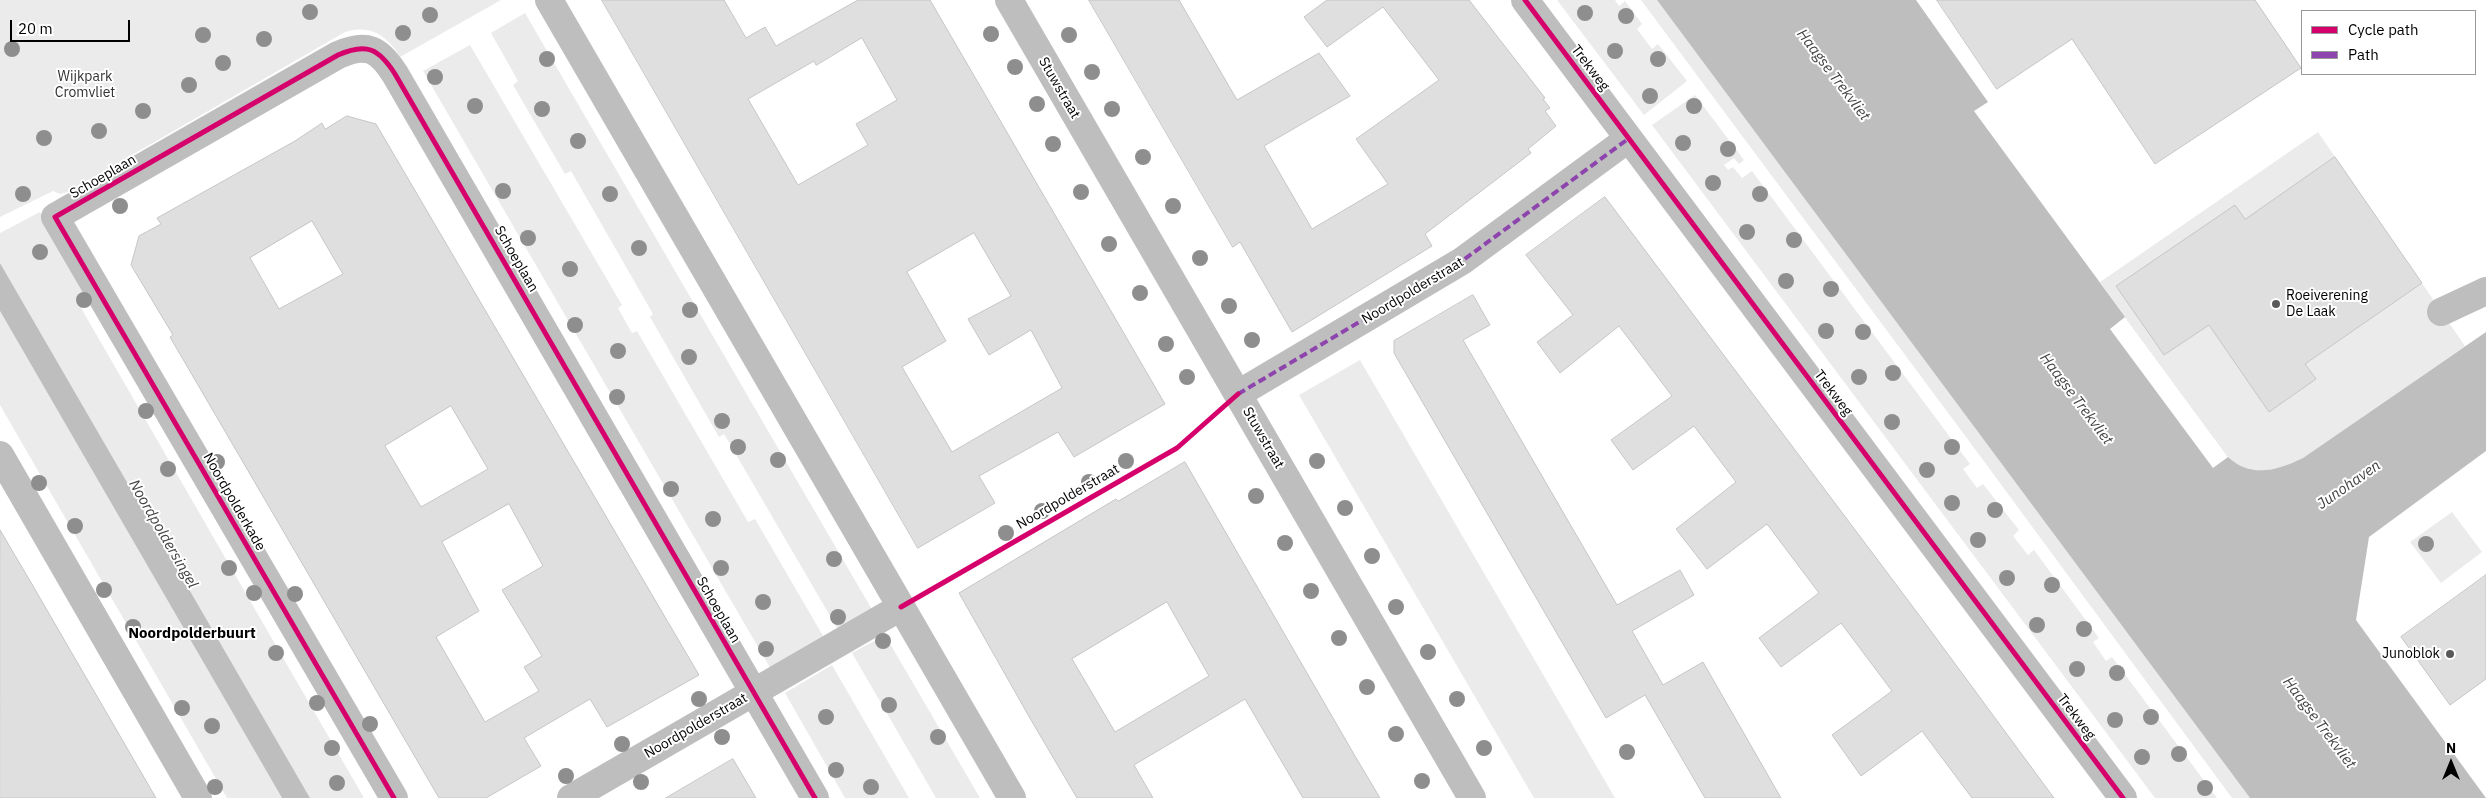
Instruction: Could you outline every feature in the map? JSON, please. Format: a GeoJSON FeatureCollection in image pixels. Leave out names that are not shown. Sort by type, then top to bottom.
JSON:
{"type":"FeatureCollection","features":[{"type":"Feature","properties":{"kind":"street"},"geometry":{"type":"LineString","coordinates":[[549,0],[1012,798]]}},
{"type":"Feature","properties":{"kind":"street","name":"Stuwstraat"},"geometry":{"type":"LineString","coordinates":[[1009,0],[1472,798]]}},
{"type":"Feature","properties":{"kind":"street","name":"Trekweg"},"geometry":{"type":"LineString","coordinates":[[1525,0],[2123,798]]}},
{"type":"Feature","properties":{"kind":"street","name":"Schoeplaan"},"geometry":{"type":"LineString","coordinates":[[55,217],[338,55],[358,48],[380,54],[395,74],[815,798]]}},
{"type":"Feature","properties":{"kind":"street","name":"Noordpolderstraat"},"geometry":{"type":"LineString","coordinates":[[1238,394],[1462,261],[1628,139]]}},
{"type":"Feature","properties":{"kind":"street","name":"Noordpolderkade"},"geometry":{"type":"LineString","coordinates":[[55,217],[394,798]]}},
{"type":"Feature","properties":{"kind":"street"},"geometry":{"type":"LineString","coordinates":[[2441,312],[2486,291]]}},
{"type":"Feature","properties":{"kind":"street"},"geometry":{"type":"LineString","coordinates":[[0,455],[198,798]]}},
{"type":"Feature","properties":{"kind":"street","name":"Noordpolderstraat"},"geometry":{"type":"LineString","coordinates":[[571,798],[901,607]]}},
{"type":"Feature","properties":{"kind":"green space","name":"Wijkpark Cromvliet"},"geometry":{"type":"Polygon","coordinates":[[[0,0],[501,0],[400,57],[390,43],[377,34],[362,30],[345,32],[68,192],[60,194],[53,191],[0,217],[0,0]]]}},
{"type":"Feature","properties":{"kind":"green space"},"geometry":{"type":"Polygon","coordinates":[[[1557,0],[1615,0],[1619,6],[1625,1],[1642,24],[1637,29],[1652,49],[1658,44],[1687,81],[1644,115],[1557,0]]]}},
{"type":"Feature","properties":{"kind":"green space"},"geometry":{"type":"Polygon","coordinates":[[[1641,0],[1657,0],[2250,798],[2232,798],[1641,0]]]}},
{"type":"Feature","properties":{"kind":"green space"},"geometry":{"type":"Polygon","coordinates":[[[525,13],[874,613],[840,633],[724,434],[719,437],[650,317],[653,314],[571,171],[565,174],[513,85],[518,81],[491,33],[525,13]]]}},
{"type":"Feature","properties":{"kind":"green space"},"geometry":{"type":"Polygon","coordinates":[[[470,45],[622,305],[618,308],[632,333],[637,331],[748,522],[755,519],[826,641],[772,671],[423,71],[470,45]]]}},
{"type":"Feature","properties":{"kind":"green space"},"geometry":{"type":"Polygon","coordinates":[[[1695,95],[1744,160],[1739,164],[1734,158],[1724,165],[1728,170],[1733,167],[1742,178],[1752,171],[1970,464],[1963,469],[1977,488],[1983,484],[2019,530],[2013,536],[2028,555],[2034,550],[2099,638],[2093,642],[2106,661],[2112,657],[2217,798],[2155,798],[1652,125],[1695,95]]]}},
{"type":"Feature","properties":{"kind":"green space","name":"Roeiverening De Laak"},"geometry":{"type":"Polygon","coordinates":[[[2318,132],[2465,346],[2303,458],[2273,469],[2255,470],[2237,464],[2228,457],[2100,282],[2318,132]]]}},
{"type":"Feature","properties":{"kind":"green space"},"geometry":{"type":"Polygon","coordinates":[[[40,212],[92,302],[81,308],[364,798],[310,798],[0,263],[0,233],[40,212]]]}},
{"type":"Feature","properties":{"kind":"green space"},"geometry":{"type":"Polygon","coordinates":[[[0,311],[282,798],[227,798],[0,405],[0,311]]]}},
{"type":"Feature","properties":{"kind":"green space"},"geometry":{"type":"Polygon","coordinates":[[[1360,360],[1615,798],[1534,798],[1299,395],[1360,360]]]}},
{"type":"Feature","properties":{"kind":"green space"},"geometry":{"type":"Polygon","coordinates":[[[2452,512],[2482,552],[2441,583],[2410,542],[2452,512]]]}},
{"type":"Feature","properties":{"kind":"green space"},"geometry":{"type":"Polygon","coordinates":[[[885,635],[980,798],[936,798],[852,653],[885,635]]]}},
{"type":"Feature","properties":{"kind":"green space"},"geometry":{"type":"Polygon","coordinates":[[[832,665],[909,798],[845,798],[785,693],[832,665]]]}},
{"type":"Feature","properties":{"kind":"water"},"geometry":{"type":"Polygon","coordinates":[[[1657,0],[1916,0],[1988,102],[1974,111],[2228,457],[2246,468],[2255,470],[2273,469],[2303,458],[2486,332],[2486,451],[2369,537],[2356,620],[2486,798],[2250,798],[1657,0]]]}},
{"type":"Feature","properties":{"kind":"water"},"geometry":{"type":"Polygon","coordinates":[[[0,263],[310,798],[282,798],[0,311],[0,263]]]}},
{"type":"Feature","properties":{"kind":"pier"},"geometry":{"type":"Polygon","coordinates":[[[2125,317],[2228,457],[2213,468],[2110,329],[2125,317]]]}},
{"type":"Feature","properties":{"kind":"building"},"geometry":{"type":"Polygon","coordinates":[[[602,0],[724,0],[746,38],[765,27],[776,46],[858,0],[930,0],[1165,404],[1074,457],[1058,432],[979,476],[995,503],[918,548],[602,0]],[[862,38],[816,65],[814,61],[748,99],[798,185],[868,145],[856,124],[897,100],[862,38]],[[974,233],[907,272],[946,341],[902,367],[952,452],[1062,388],[1031,330],[989,355],[968,319],[1011,296],[974,233]]]}},
{"type":"Feature","properties":{"kind":"building"},"geometry":{"type":"Polygon","coordinates":[[[1089,0],[1179,0],[1237,100],[1319,53],[1350,96],[1264,146],[1312,229],[1388,184],[1356,139],[1439,80],[1383,7],[1327,47],[1304,17],[1327,0],[1469,0],[1545,98],[1543,99],[1550,108],[1545,111],[1556,126],[1528,149],[1531,153],[1425,234],[1432,246],[1292,332],[1240,242],[1233,247],[1089,0]]]}},
{"type":"Feature","properties":{"kind":"building"},"geometry":{"type":"Polygon","coordinates":[[[1937,0],[2255,0],[2301,68],[2155,164],[2072,39],[1997,89],[1937,0]]]}},
{"type":"Feature","properties":{"kind":"building"},"geometry":{"type":"Polygon","coordinates":[[[347,116],[376,124],[699,675],[607,727],[590,699],[524,738],[541,766],[486,798],[439,798],[170,337],[173,335],[131,265],[139,236],[161,224],[157,218],[295,141],[322,123],[325,129],[347,116]],[[312,221],[250,258],[279,309],[343,274],[312,221]],[[451,406],[385,446],[421,507],[488,469],[451,406]],[[509,504],[442,542],[479,611],[436,637],[485,722],[539,691],[524,667],[542,656],[502,590],[543,566],[509,504]]]}},
{"type":"Feature","properties":{"kind":"building"},"geometry":{"type":"Polygon","coordinates":[[[2335,157],[2422,283],[2305,364],[2316,379],[2269,412],[2209,325],[2164,355],[2116,286],[2235,205],[2245,219],[2335,157]]]}},
{"type":"Feature","properties":{"kind":"building"},"geometry":{"type":"Polygon","coordinates":[[[1605,197],[2054,798],[1972,798],[1922,731],[1861,776],[1832,735],[1892,691],[1841,623],[1781,667],[1759,638],[1819,593],[1767,524],[1707,569],[1676,529],[1736,482],[1694,426],[1633,470],[1611,440],[1672,396],[1619,326],[1560,373],[1537,342],[1573,315],[1526,255],[1605,197]]]}},
{"type":"Feature","properties":{"kind":"building"},"geometry":{"type":"Polygon","coordinates":[[[1473,295],[1490,325],[1463,340],[1617,605],[1680,570],[1694,595],[1632,631],[1663,685],[1703,662],[1781,798],[1705,798],[1645,695],[1606,718],[1394,353],[1394,341],[1473,295]]]}},
{"type":"Feature","properties":{"kind":"building"},"geometry":{"type":"Polygon","coordinates":[[[1185,462],[1380,798],[1303,798],[1245,699],[1134,765],[1153,798],[1077,798],[959,593],[1116,499],[1118,501],[1185,462]],[[1167,602],[1072,659],[1115,732],[1209,676],[1167,602]]]}},
{"type":"Feature","properties":{"kind":"building"},"geometry":{"type":"Polygon","coordinates":[[[0,530],[33,586],[156,798],[0,798],[0,530]]]}},
{"type":"Feature","properties":{"kind":"building","name":"Junoblok"},"geometry":{"type":"Polygon","coordinates":[[[2486,575],[2486,679],[2450,705],[2401,637],[2486,575]]]}},
{"type":"Feature","properties":{"kind":"building"},"geometry":{"type":"Polygon","coordinates":[[[733,759],[756,798],[666,798],[733,759]]]}},
{"type":"Feature","properties":{"kind":"marked path"},"geometry":{"type":"LineString","coordinates":[[1238,394],[1462,261],[1628,139]]}},
{"type":"Feature","properties":{"kind":"cycle path"},"geometry":{"type":"LineString","coordinates":[[1525,0],[2123,798]]}},
{"type":"Feature","properties":{"kind":"cycle path"},"geometry":{"type":"LineString","coordinates":[[394,798],[55,217],[338,55],[357,49],[371,50],[378,54],[395,74],[815,798]]}},
{"type":"Feature","properties":{"kind":"cycle path"},"geometry":{"type":"LineString","coordinates":[[901,607],[1177,448],[1238,394]]}},
{"type":"Feature","properties":{"kind":"place","name":"Roeiverening De Laak"},"geometry":{"type":"Point","coordinates":[2276,304]}},
{"type":"Feature","properties":{"kind":"place","name":"Junoblok"},"geometry":{"type":"Point","coordinates":[2450,654]}},
{"type":"Feature","properties":{"kind":"district","name":"Noordpolderbuurt"},"geometry":{"type":"Point","coordinates":[192,634]}},
{"type":"Feature","properties":{"kind":"water label","name":"Haagse Trekvliet"},"geometry":{"type":"Point","coordinates":[1833,75]}},
{"type":"Feature","properties":{"kind":"water label","name":"Haagse Trekvliet"},"geometry":{"type":"Point","coordinates":[2076,399]}},
{"type":"Feature","properties":{"kind":"water label","name":"Junohaven"},"geometry":{"type":"Point","coordinates":[2349,485]}},
{"type":"Feature","properties":{"kind":"water label","name":"Noordpoldersingel"},"geometry":{"type":"Point","coordinates":[163,534]}},
{"type":"Feature","properties":{"kind":"water label","name":"Haagse Trekvliet"},"geometry":{"type":"Point","coordinates":[2319,723]}}]}
